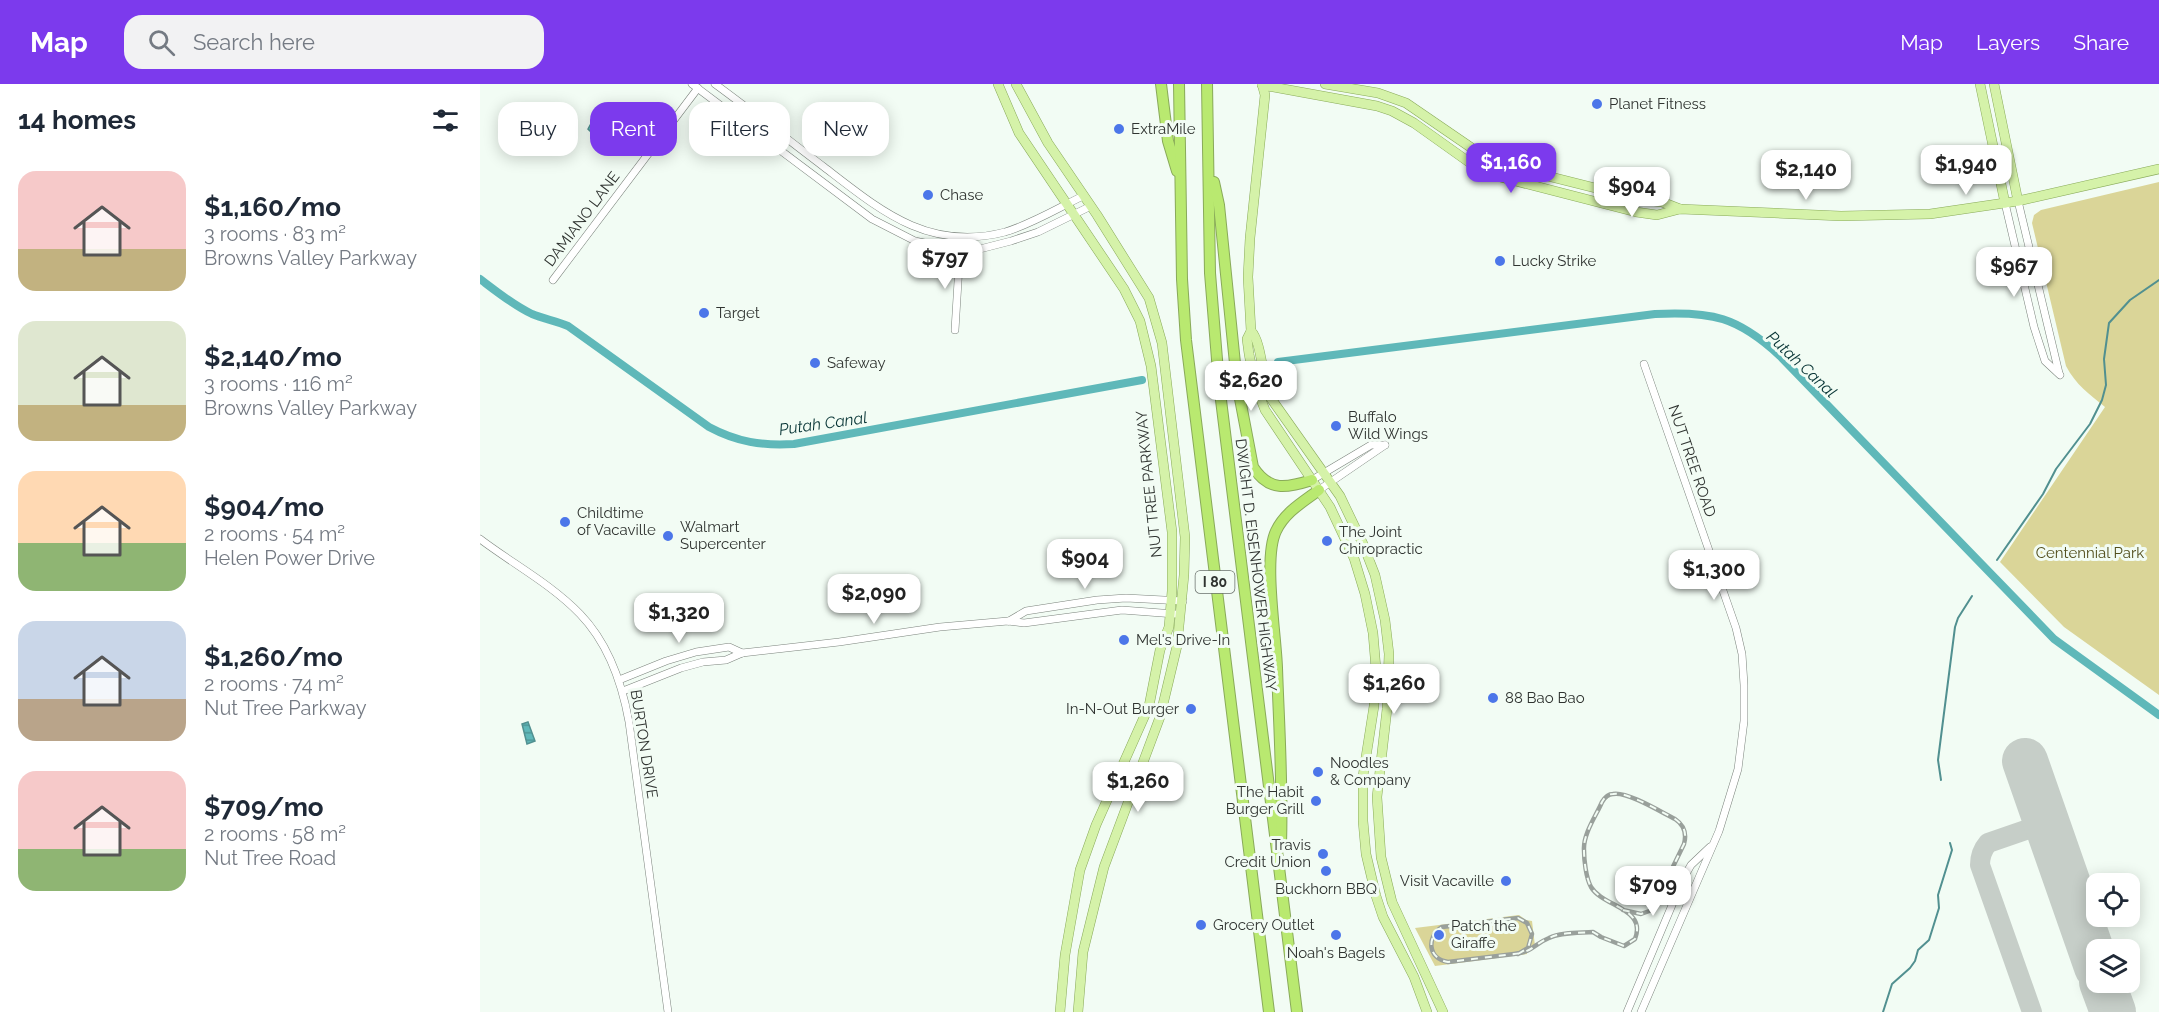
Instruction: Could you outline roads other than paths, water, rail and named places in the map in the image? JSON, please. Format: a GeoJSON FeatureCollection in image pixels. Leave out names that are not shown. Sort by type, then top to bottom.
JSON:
{"type":"FeatureCollection","features":[{"type":"Feature","properties":{"kind":"highway"},"geometry":{"type":"LineString","coordinates":[[1161,84],[1168,141],[1181,183]]}},
{"type":"Feature","properties":{"kind":"highway","name":"I 80"},"geometry":{"type":"LineString","coordinates":[[1179,84],[1182,279],[1191,384],[1267,1012]]}},
{"type":"Feature","properties":{"kind":"highway","name":"DWIGHT D. EISENHOWER HIGHWAY"},"geometry":{"type":"LineString","coordinates":[[1207,84],[1210,273],[1220,396],[1297,1012]]}},
{"type":"Feature","properties":{"kind":"highway"},"geometry":{"type":"LineString","coordinates":[[1209,157],[1219,205],[1233,346],[1251,461],[1259,476],[1267,483],[1277,486],[1298,485],[1312,480]]}},
{"type":"Feature","properties":{"kind":"highway"},"geometry":{"type":"LineString","coordinates":[[1280,873],[1282,811],[1277,666],[1271,577],[1272,542],[1279,526],[1291,510],[1319,490]]}},
{"type":"Feature","properties":{"kind":"main road","name":"NUT TREE PARKWAY"},"geometry":{"type":"LineString","coordinates":[[998,84],[1018,133],[1124,289],[1134,308],[1145,339],[1151,366],[1172,532],[1169,627],[1160,650],[1149,706],[1096,825],[1080,870],[1065,956],[1060,1012]]}},
{"type":"Feature","properties":{"kind":"main road","name":"NUT TREE PARKWAY"},"geometry":{"type":"LineString","coordinates":[[1016,84],[1048,143],[1149,298],[1162,343],[1185,537],[1183,601],[1177,646],[1160,717],[1119,824],[1099,885],[1083,952],[1078,1012]]}},
{"type":"Feature","properties":{"kind":"main road"},"geometry":{"type":"LineString","coordinates":[[1325,84],[1378,93],[1406,103],[1493,161],[1535,174],[1644,200],[1662,202],[1680,209]]}},
{"type":"Feature","properties":{"kind":"main road"},"geometry":{"type":"LineString","coordinates":[[1980,84],[2005,203]]}},
{"type":"Feature","properties":{"kind":"main road"},"geometry":{"type":"LineString","coordinates":[[1994,84],[2018,201]]}},
{"type":"Feature","properties":{"kind":"main road"},"geometry":{"type":"LineString","coordinates":[[1427,1012],[1414,978],[1383,917],[1366,854],[1363,776],[1376,669],[1372,627],[1354,558],[1335,516],[1270,419],[1261,401],[1255,384],[1247,339],[1251,331],[1248,277],[1251,217],[1267,85],[1377,106],[1402,116],[1485,172],[1598,203],[1657,215],[1680,209],[1841,216],[1930,214],[2018,201],[2159,169]]}},
{"type":"Feature","properties":{"kind":"main road"},"geometry":{"type":"LineString","coordinates":[[1425,131],[1432,127],[1454,143],[1466,144]]}},
{"type":"Feature","properties":{"kind":"main road"},"geometry":{"type":"LineString","coordinates":[[1485,172],[1495,171],[1524,178],[1535,174]]}},
{"type":"Feature","properties":{"kind":"main road"},"geometry":{"type":"LineString","coordinates":[[1535,174],[1537,187]]}},
{"type":"Feature","properties":{"kind":"main road"},"geometry":{"type":"LineString","coordinates":[[1537,187],[1543,182],[1573,189],[1589,187]]}},
{"type":"Feature","properties":{"kind":"main road"},"geometry":{"type":"LineString","coordinates":[[1598,203],[1604,200],[1639,205],[1644,200]]}},
{"type":"Feature","properties":{"kind":"main road"},"geometry":{"type":"LineString","coordinates":[[1251,331],[1257,337],[1264,379],[1270,396],[1331,483],[1349,513],[1375,575],[1388,635],[1389,683],[1379,763],[1377,815],[1385,876],[1401,923],[1443,1012]]}},
{"type":"Feature","properties":{"kind":"main road"},"geometry":{"type":"LineString","coordinates":[[1372,627],[1380,638],[1383,678],[1389,683]]}},
{"type":"Feature","properties":{"kind":"main road"},"geometry":{"type":"LineString","coordinates":[[1375,689],[1381,693],[1382,699],[1375,753],[1379,763]]}},
{"type":"Feature","properties":{"kind":"street"},"geometry":{"type":"LineString","coordinates":[[715,84],[879,209],[918,228],[951,235],[993,234],[1028,224],[1083,196]]}},
{"type":"Feature","properties":{"kind":"street"},"geometry":{"type":"LineString","coordinates":[[695,86],[872,219],[905,238],[934,246],[976,250],[1038,232],[1091,206]]}},
{"type":"Feature","properties":{"kind":"street","name":"DAMIANO LANE"},"geometry":{"type":"LineString","coordinates":[[553,279],[695,86]]}},
{"type":"Feature","properties":{"kind":"street"},"geometry":{"type":"LineString","coordinates":[[2005,203],[2034,327],[2045,361],[2060,375],[2018,201]]}},
{"type":"Feature","properties":{"kind":"street"},"geometry":{"type":"LineString","coordinates":[[954,330],[960,249]]}},
{"type":"Feature","properties":{"kind":"street","name":"NUT TREE ROAD"},"geometry":{"type":"LineString","coordinates":[[1641,1012],[1731,797],[1742,744],[1744,685],[1742,654],[1736,628],[1644,364]]}},
{"type":"Feature","properties":{"kind":"street"},"geometry":{"type":"LineString","coordinates":[[1312,480],[1371,445],[1385,445],[1319,490]]}},
{"type":"Feature","properties":{"kind":"street","name":"BURTON DRIVE"},"geometry":{"type":"LineString","coordinates":[[480,539],[558,594],[579,613],[595,633],[623,691],[668,1012]]}},
{"type":"Feature","properties":{"kind":"street"},"geometry":{"type":"LineString","coordinates":[[1008,621],[1026,611],[1097,600],[1126,598],[1183,601]]}},
{"type":"Feature","properties":{"kind":"street"},"geometry":{"type":"LineString","coordinates":[[623,691],[681,668],[703,662],[726,660],[742,654],[940,627],[1008,621],[1024,623],[1122,610],[1181,614]]}},
{"type":"Feature","properties":{"kind":"street"},"geometry":{"type":"LineString","coordinates":[[618,680],[696,652],[729,647],[742,654]]}},
{"type":"Feature","properties":{"kind":"street","name":"NUT TREE ROAD"},"geometry":{"type":"LineString","coordinates":[[1627,1012],[1683,879],[1691,865],[1712,845]]}},
{"type":"Feature","properties":{"kind":"street"},"geometry":{"type":"LineString","coordinates":[[1683,879],[1695,884]]}},
{"type":"Feature","properties":{"kind":"water"},"geometry":{"type":"Polygon","coordinates":[[[528,722],[535,741],[527,744],[522,724],[528,722]]]}},
{"type":"Feature","properties":{"kind":"waterway","name":"Putah Canal"},"geometry":{"type":"LineString","coordinates":[[480,279],[525,310],[568,326],[709,427],[750,442],[794,444],[1142,380]]}},
{"type":"Feature","properties":{"kind":"waterway"},"geometry":{"type":"LineString","coordinates":[[1997,560],[2043,494],[2056,469],[2090,424],[2102,400],[2106,385],[2104,359],[2109,323],[2130,300],[2159,280]]}},
{"type":"Feature","properties":{"kind":"waterway","name":"Putah Canal"},"geometry":{"type":"LineString","coordinates":[[1278,362],[1655,314],[1693,314],[1723,319],[1751,333],[1780,356],[2054,639],[2159,715]]}},
{"type":"Feature","properties":{"kind":"waterway"},"geometry":{"type":"LineString","coordinates":[[1941,780],[1938,760],[1955,627],[1972,596]]}},
{"type":"Feature","properties":{"kind":"waterway"},"geometry":{"type":"LineString","coordinates":[[1883,1012],[1892,984],[1910,968],[1918,950],[1929,940],[1939,908],[1938,895],[1952,850],[1950,843]]}},
{"type":"Feature","properties":{"kind":"railway"},"geometry":{"type":"LineString","coordinates":[[1518,954],[1528,948],[1532,934],[1527,923],[1518,918],[1442,927],[1433,936],[1433,952],[1436,957],[1448,962],[1514,954],[1520,953],[1549,938],[1565,934],[1593,932],[1624,946],[1635,939],[1637,929],[1635,921],[1630,914],[1622,909],[1597,894],[1589,883],[1586,869],[1584,844],[1588,831],[1602,802],[1611,794],[1627,796],[1653,807],[1678,821],[1685,833],[1684,844],[1652,910],[1641,914],[1623,910]]}},
{"type":"Feature","properties":{"kind":"place","name":"Planet Fitness"},"geometry":{"type":"Point","coordinates":[1597,104]}},
{"type":"Feature","properties":{"kind":"place","name":"ExtraMile"},"geometry":{"type":"Point","coordinates":[1119,129]}},
{"type":"Feature","properties":{"kind":"place","name":"Chase"},"geometry":{"type":"Point","coordinates":[928,195]}},
{"type":"Feature","properties":{"kind":"place","name":"Lucky Strike"},"geometry":{"type":"Point","coordinates":[1500,261]}},
{"type":"Feature","properties":{"kind":"place","name":"Target"},"geometry":{"type":"Point","coordinates":[704,313]}},
{"type":"Feature","properties":{"kind":"place","name":"Safeway"},"geometry":{"type":"Point","coordinates":[815,363]}},
{"type":"Feature","properties":{"kind":"place","name":"Buffalo Wild Wings"},"geometry":{"type":"Point","coordinates":[1336,426]}},
{"type":"Feature","properties":{"kind":"place","name":"Childtime of Vacaville"},"geometry":{"type":"Point","coordinates":[565,522]}},
{"type":"Feature","properties":{"kind":"place","name":"Walmart Supercenter"},"geometry":{"type":"Point","coordinates":[668,536]}},
{"type":"Feature","properties":{"kind":"place","name":"The Joint Chiropractic"},"geometry":{"type":"Point","coordinates":[1327,541]}},
{"type":"Feature","properties":{"kind":"place","name":"Mel's Drive-In"},"geometry":{"type":"Point","coordinates":[1124,640]}},
{"type":"Feature","properties":{"kind":"place","name":"88 Bao Bao"},"geometry":{"type":"Point","coordinates":[1493,698]}},
{"type":"Feature","properties":{"kind":"place","name":"In-N-Out Burger"},"geometry":{"type":"Point","coordinates":[1191,709]}},
{"type":"Feature","properties":{"kind":"place","name":"Noodles & Company"},"geometry":{"type":"Point","coordinates":[1318,772]}},
{"type":"Feature","properties":{"kind":"place","name":"The Habit Burger Grill"},"geometry":{"type":"Point","coordinates":[1316,801]}},
{"type":"Feature","properties":{"kind":"place","name":"Travis Credit Union"},"geometry":{"type":"Point","coordinates":[1323,854]}},
{"type":"Feature","properties":{"kind":"place","name":"Buckhorn BBQ"},"geometry":{"type":"Point","coordinates":[1326,871]}},
{"type":"Feature","properties":{"kind":"place","name":"Visit Vacaville"},"geometry":{"type":"Point","coordinates":[1506,881]}},
{"type":"Feature","properties":{"kind":"place","name":"Grocery Outlet"},"geometry":{"type":"Point","coordinates":[1201,925]}},
{"type":"Feature","properties":{"kind":"place","name":"Noah's Bagels"},"geometry":{"type":"Point","coordinates":[1336,935]}},
{"type":"Feature","properties":{"kind":"place","name":"Patch the Giraffe"},"geometry":{"type":"Point","coordinates":[1439,935]}},
{"type":"Feature","properties":{"kind":"park label","name":"Centennial Park"},"geometry":{"type":"Point","coordinates":[2090,553]}}]}
